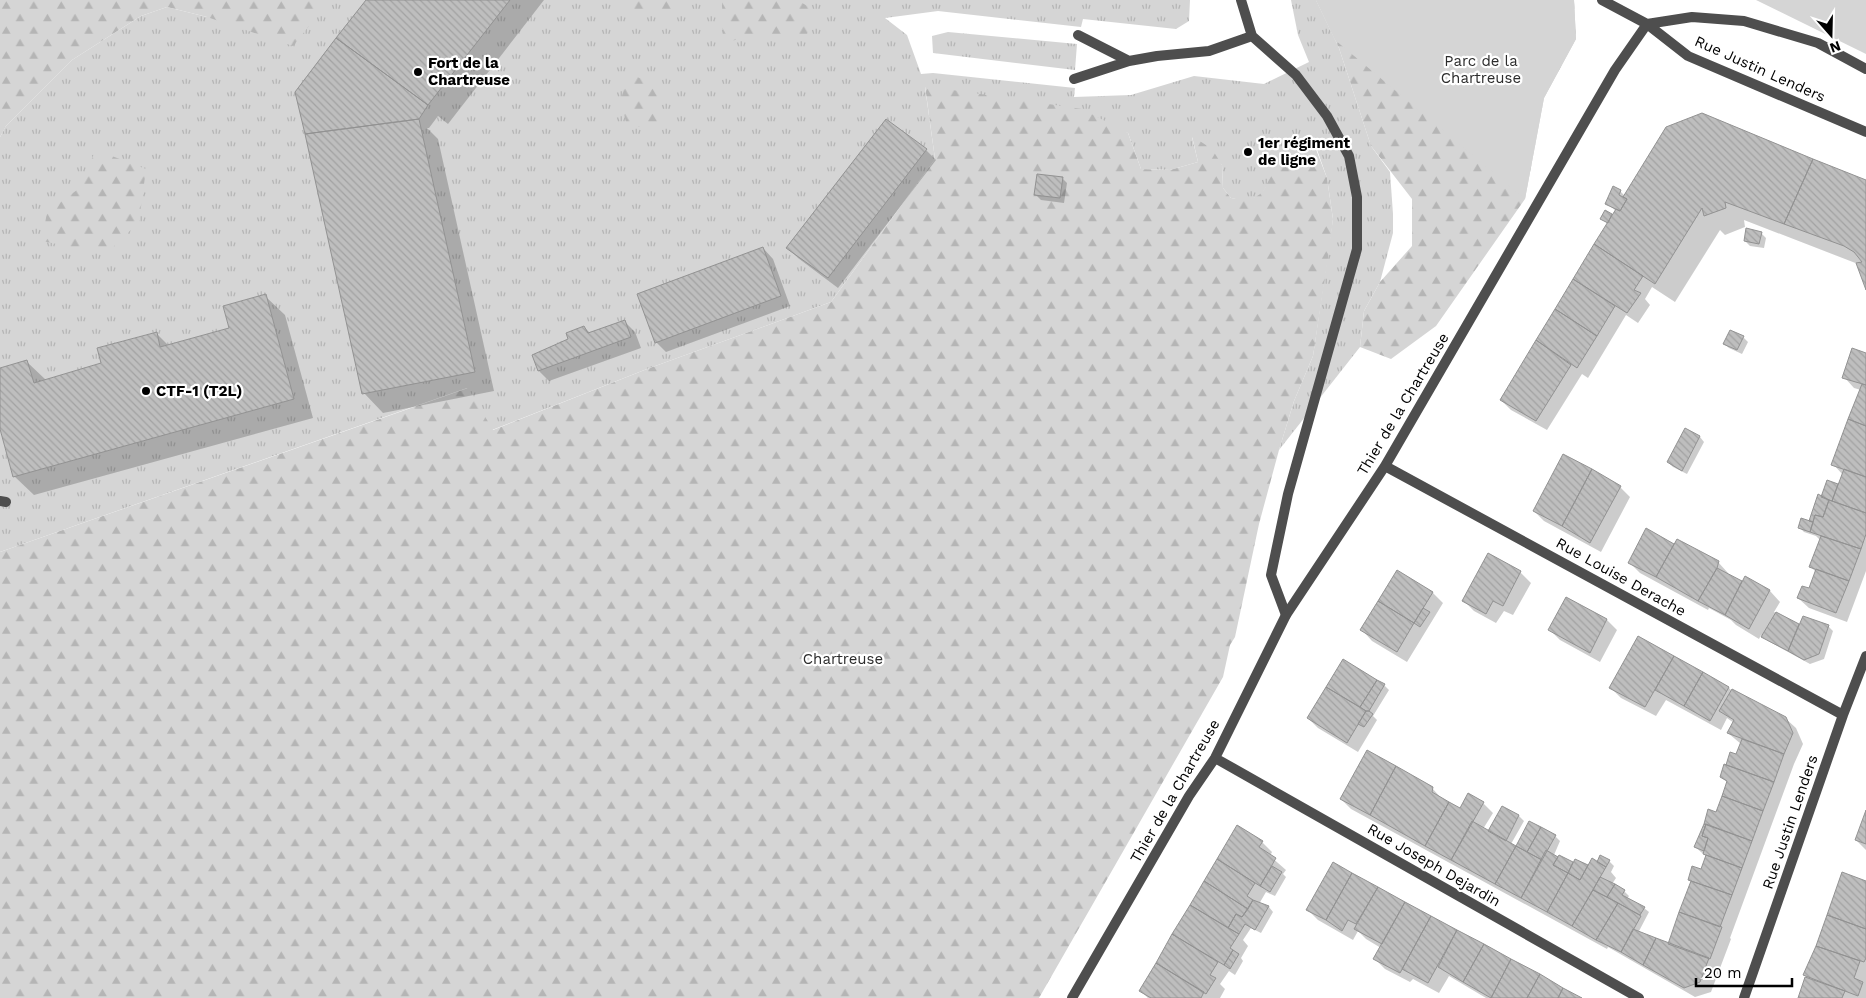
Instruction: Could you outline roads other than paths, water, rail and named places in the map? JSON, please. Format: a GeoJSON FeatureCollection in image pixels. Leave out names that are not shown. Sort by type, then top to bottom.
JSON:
{"type":"FeatureCollection","features":[{"type":"Feature","properties":{"kind":"street"},"geometry":{"type":"LineString","coordinates":[[1241,0],[1252,36],[1296,75],[1327,116],[1349,156],[1357,196],[1357,249],[1288,494],[1271,575],[1286,615]]}},
{"type":"Feature","properties":{"kind":"street","name":"Rue Justin Lenders"},"geometry":{"type":"LineString","coordinates":[[1602,0],[1647,24],[1688,56],[1866,132]]}},
{"type":"Feature","properties":{"kind":"street"},"geometry":{"type":"LineString","coordinates":[[1647,24],[1692,16],[1744,21],[1818,43],[1866,69]]}},
{"type":"Feature","properties":{"kind":"street","name":"Thier de la Chartreuse"},"geometry":{"type":"LineString","coordinates":[[1072,998],[1189,796],[1215,758],[1286,615],[1385,466],[1615,70],[1647,24]]}},
{"type":"Feature","properties":{"kind":"street"},"geometry":{"type":"LineString","coordinates":[[1078,36],[1129,61]]}},
{"type":"Feature","properties":{"kind":"street"},"geometry":{"type":"LineString","coordinates":[[1074,79],[1129,61],[1156,56],[1209,51],[1252,36]]}},
{"type":"Feature","properties":{"kind":"street","name":"Rue Louise Derache"},"geometry":{"type":"LineString","coordinates":[[1385,466],[1843,715]]}},
{"type":"Feature","properties":{"kind":"street","name":"Rue Justin Lenders"},"geometry":{"type":"LineString","coordinates":[[1744,998],[1843,715],[1866,656]]}},
{"type":"Feature","properties":{"kind":"street","name":"Rue Joseph Dejardin"},"geometry":{"type":"LineString","coordinates":[[1215,758],[1639,998]]}},
{"type":"Feature","properties":{"kind":"place","name":"Fort de la Chartreuse"},"geometry":{"type":"Point","coordinates":[418,72]}},
{"type":"Feature","properties":{"kind":"place","name":"1er régiment de ligne"},"geometry":{"type":"Point","coordinates":[1248,152]}},
{"type":"Feature","properties":{"kind":"place","name":"CTF-1 (T2L)"},"geometry":{"type":"Point","coordinates":[146,391]}},
{"type":"Feature","properties":{"kind":"park label","name":"Parc de la Chartreuse"},"geometry":{"type":"Point","coordinates":[1481,70]}},
{"type":"Feature","properties":{"kind":"park label","name":"Chartreuse"},"geometry":{"type":"Point","coordinates":[843,659]}}]}
